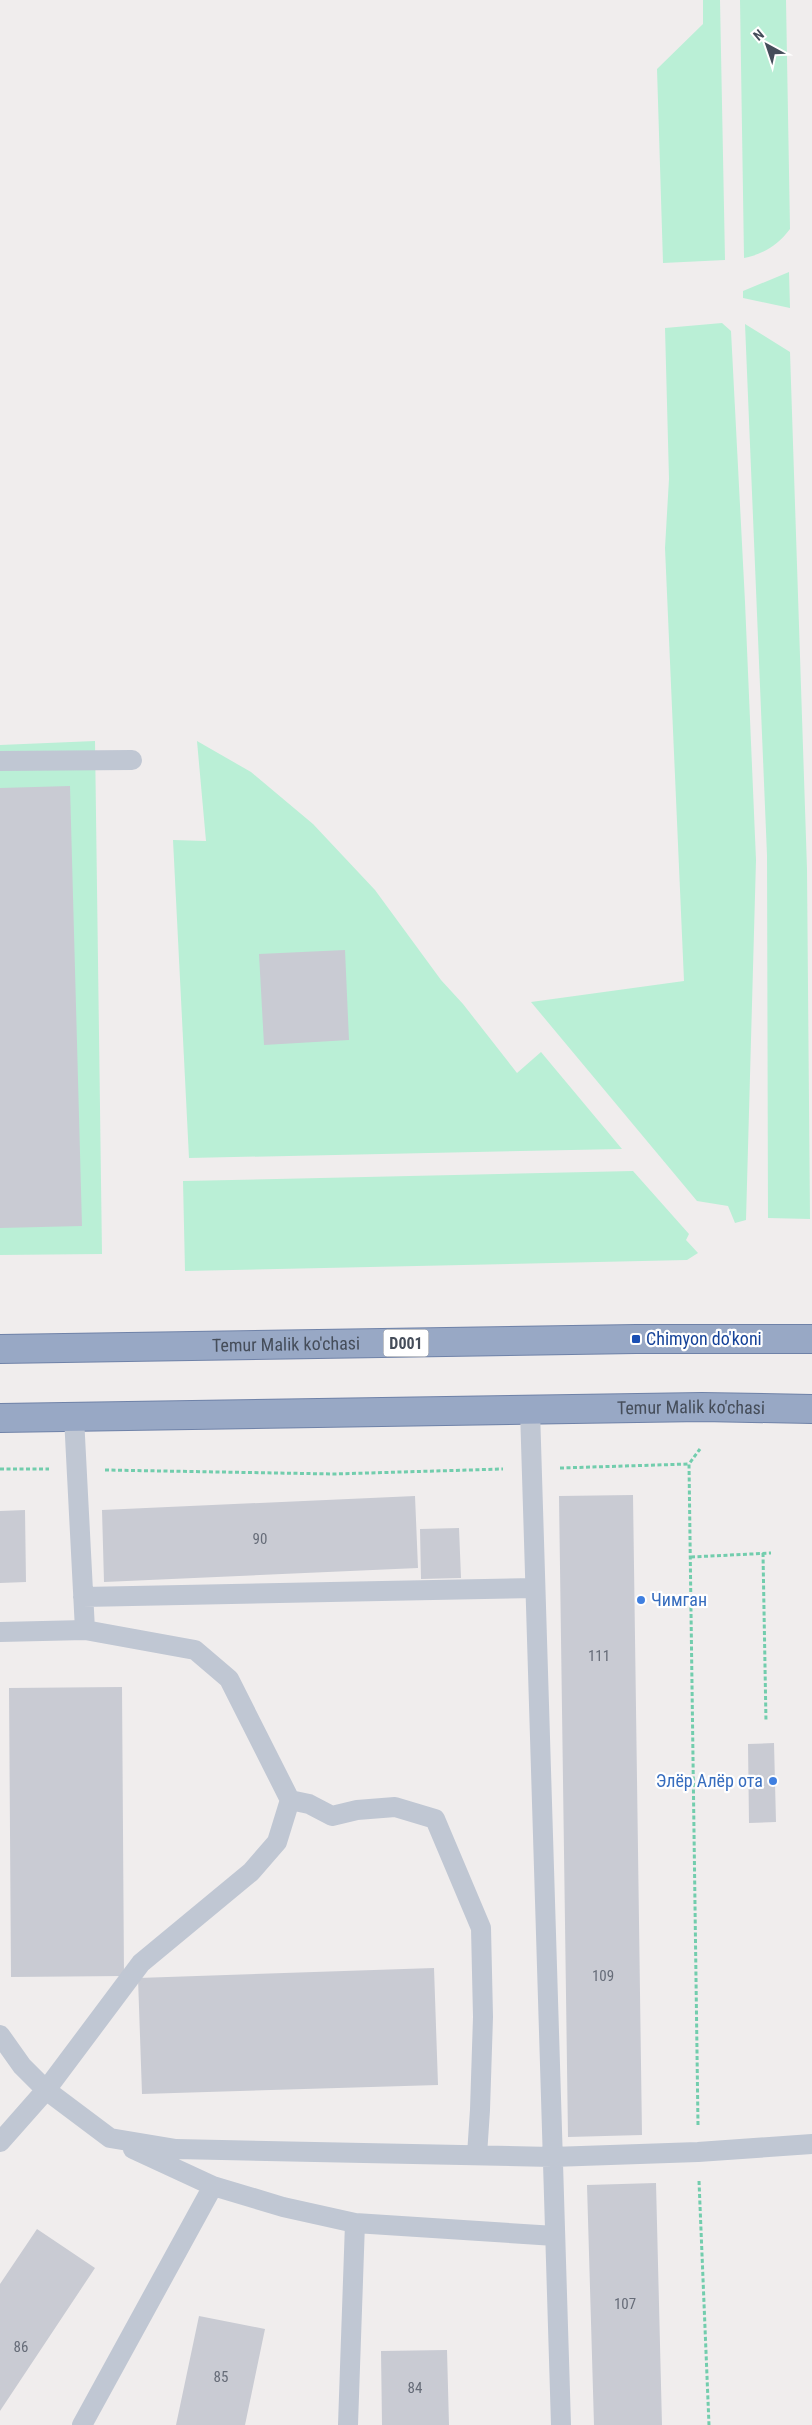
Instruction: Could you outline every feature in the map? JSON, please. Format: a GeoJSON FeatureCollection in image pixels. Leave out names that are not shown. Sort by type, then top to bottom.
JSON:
{"type":"FeatureCollection","features":[{"type":"Feature","properties":{"kind":"highway","name":"Temur Malik ko'chasi"},"geometry":{"type":"LineString","coordinates":[[0,1349],[700,1338],[812,1339]]}},
{"type":"Feature","properties":{"kind":"highway","name":"Temur Malik ko'chasi"},"geometry":{"type":"LineString","coordinates":[[0,1418],[702,1407],[812,1409]]}},
{"type":"Feature","properties":{"kind":"lane"},"geometry":{"type":"LineString","coordinates":[[0,761],[132,760]]}},
{"type":"Feature","properties":{"kind":"lane"},"geometry":{"type":"LineString","coordinates":[[530,1410],[561,2425]]}},
{"type":"Feature","properties":{"kind":"lane"},"geometry":{"type":"LineString","coordinates":[[74,1417],[85,1630]]}},
{"type":"Feature","properties":{"kind":"lane"},"geometry":{"type":"LineString","coordinates":[[84,1597],[535,1588]]}},
{"type":"Feature","properties":{"kind":"lane"},"geometry":{"type":"LineString","coordinates":[[0,1632],[85,1630],[195,1650],[229,1679],[290,1800],[277,1842],[251,1872],[141,1963],[46,2090],[0,2142]]}},
{"type":"Feature","properties":{"kind":"lane"},"geometry":{"type":"LineString","coordinates":[[290,1800],[309,1804],[332,1816],[357,1810],[395,1807],[435,1818],[481,1928],[483,2017],[477,2155]]}},
{"type":"Feature","properties":{"kind":"lane"},"geometry":{"type":"LineString","coordinates":[[0,2035],[22,2066],[46,2090],[110,2138],[213,2186],[283,2207],[355,2223],[555,2236]]}},
{"type":"Feature","properties":{"kind":"lane"},"geometry":{"type":"LineString","coordinates":[[110,2138],[176,2149],[552,2157],[698,2152],[812,2144]]}},
{"type":"Feature","properties":{"kind":"lane"},"geometry":{"type":"LineString","coordinates":[[82,2425],[213,2186]]}},
{"type":"Feature","properties":{"kind":"lane"},"geometry":{"type":"LineString","coordinates":[[348,2425],[355,2223]]}},
{"type":"Feature","properties":{"kind":"path"},"geometry":{"type":"LineString","coordinates":[[700,1449],[689,1464],[698,2152],[709,2425]]}},
{"type":"Feature","properties":{"kind":"path"},"geometry":{"type":"LineString","coordinates":[[0,1469],[334,1474],[689,1464]]}},
{"type":"Feature","properties":{"kind":"path"},"geometry":{"type":"LineString","coordinates":[[763,1553],[766,1722]]}},
{"type":"Feature","properties":{"kind":"path"},"geometry":{"type":"LineString","coordinates":[[691,1558],[771,1553]]}},
{"type":"Feature","properties":{"kind":"green space"},"geometry":{"type":"Polygon","coordinates":[[[703,0],[720,0],[725,260],[663,263],[657,69],[703,24],[703,0]]]}},
{"type":"Feature","properties":{"kind":"green space"},"geometry":{"type":"Polygon","coordinates":[[[740,0],[786,0],[790,229],[781,240],[770,248],[744,258],[740,0]]]}},
{"type":"Feature","properties":{"kind":"green space"},"geometry":{"type":"Polygon","coordinates":[[[789,272],[790,308],[743,298],[743,291],[789,272]]]}},
{"type":"Feature","properties":{"kind":"green space"},"geometry":{"type":"Polygon","coordinates":[[[722,323],[731,331],[756,860],[746,1220],[735,1223],[728,1206],[697,1201],[531,1002],[684,981],[665,548],[669,479],[665,328],[722,323]]]}},
{"type":"Feature","properties":{"kind":"green space"},"geometry":{"type":"Polygon","coordinates":[[[745,324],[790,352],[807,869],[810,1219],[768,1218],[767,855],[745,324]]]}},
{"type":"Feature","properties":{"kind":"green space"},"geometry":{"type":"Polygon","coordinates":[[[95,741],[102,1254],[0,1255],[0,745],[95,741]]]}},
{"type":"Feature","properties":{"kind":"green space"},"geometry":{"type":"Polygon","coordinates":[[[197,741],[251,772],[313,824],[375,890],[441,980],[463,1004],[517,1073],[541,1052],[622,1149],[189,1158],[173,840],[206,841],[197,741]]]}},
{"type":"Feature","properties":{"kind":"green space"},"geometry":{"type":"Polygon","coordinates":[[[633,1171],[689,1234],[686,1240],[698,1253],[687,1260],[185,1271],[183,1181],[633,1171]]]}},
{"type":"Feature","properties":{"kind":"building"},"geometry":{"type":"Polygon","coordinates":[[[70,786],[82,1226],[0,1228],[0,788],[70,786]]]}},
{"type":"Feature","properties":{"kind":"building"},"geometry":{"type":"Polygon","coordinates":[[[345,950],[349,1040],[264,1045],[259,954],[345,950]]]}},
{"type":"Feature","properties":{"kind":"building"},"geometry":{"type":"Polygon","coordinates":[[[633,1495],[642,2135],[568,2137],[559,1496],[633,1495]]]}},
{"type":"Feature","properties":{"kind":"building"},"geometry":{"type":"Polygon","coordinates":[[[415,1496],[418,1568],[104,1582],[102,1510],[415,1496]]]}},
{"type":"Feature","properties":{"kind":"building"},"geometry":{"type":"Polygon","coordinates":[[[25,1510],[26,1582],[0,1583],[0,1511],[25,1510]]]}},
{"type":"Feature","properties":{"kind":"building"},"geometry":{"type":"Polygon","coordinates":[[[459,1528],[461,1578],[421,1579],[420,1529],[459,1528]]]}},
{"type":"Feature","properties":{"kind":"building"},"geometry":{"type":"Polygon","coordinates":[[[122,1687],[124,1976],[11,1977],[9,1688],[122,1687]]]}},
{"type":"Feature","properties":{"kind":"building"},"geometry":{"type":"Polygon","coordinates":[[[774,1743],[776,1822],[749,1823],[748,1744],[774,1743]]]}},
{"type":"Feature","properties":{"kind":"building"},"geometry":{"type":"Polygon","coordinates":[[[434,1968],[438,2085],[142,2094],[138,1978],[434,1968]]]}},
{"type":"Feature","properties":{"kind":"building"},"geometry":{"type":"Polygon","coordinates":[[[656,2183],[662,2425],[594,2425],[587,2185],[656,2183]]]}},
{"type":"Feature","properties":{"kind":"building"},"geometry":{"type":"Polygon","coordinates":[[[37,2229],[95,2268],[0,2411],[0,2284],[37,2229]]]}},
{"type":"Feature","properties":{"kind":"building"},"geometry":{"type":"Polygon","coordinates":[[[199,2316],[265,2329],[245,2425],[176,2425],[199,2316]]]}},
{"type":"Feature","properties":{"kind":"building"},"geometry":{"type":"Polygon","coordinates":[[[447,2350],[449,2425],[382,2425],[381,2351],[447,2350]]]}},
{"type":"Feature","properties":{"kind":"place","name":"Chimyon do'koni"},"geometry":{"type":"Point","coordinates":[636,1339]}},
{"type":"Feature","properties":{"kind":"place","name":"Чимган"},"geometry":{"type":"Point","coordinates":[641,1600]}},
{"type":"Feature","properties":{"kind":"place","name":"Элёр Алёр ота"},"geometry":{"type":"Point","coordinates":[773,1781]}}]}
